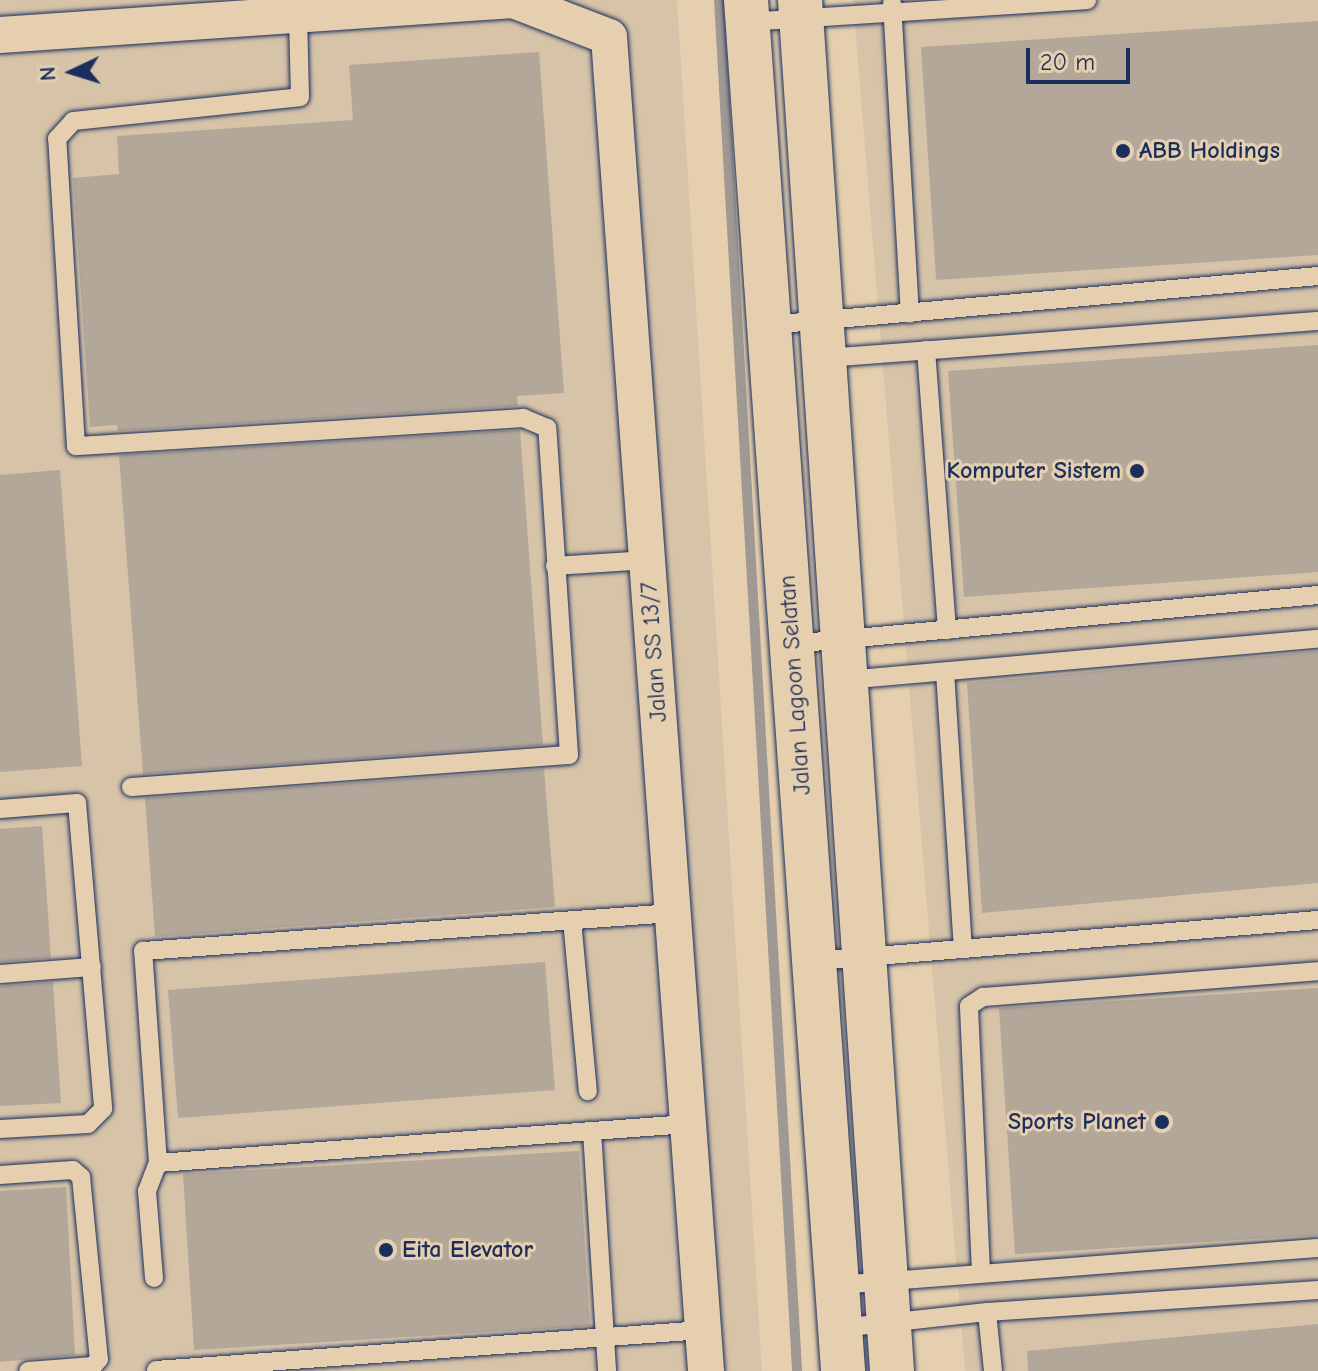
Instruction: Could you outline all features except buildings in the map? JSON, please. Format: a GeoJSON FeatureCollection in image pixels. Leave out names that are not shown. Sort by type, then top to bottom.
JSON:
{"type":"FeatureCollection","features":[{"type":"Feature","properties":{"kind":"main road"},"geometry":{"type":"LineString","coordinates":[[801,9],[892,1371]]}},
{"type":"Feature","properties":{"kind":"main road","name":"Jalan Lagoon Selatan"},"geometry":{"type":"LineString","coordinates":[[746,11],[843,1371]]}},
{"type":"Feature","properties":{"kind":"street"},"geometry":{"type":"LineString","coordinates":[[0,35],[513,0]]}},
{"type":"Feature","properties":{"kind":"street","name":"Jalan SS 13/7"},"geometry":{"type":"LineString","coordinates":[[513,0],[609,37],[706,1371]]}},
{"type":"Feature","properties":{"kind":"lane"},"geometry":{"type":"LineString","coordinates":[[746,11],[1087,0]]}},
{"type":"Feature","properties":{"kind":"lane"},"geometry":{"type":"LineString","coordinates":[[892,6],[910,313]]}},
{"type":"Feature","properties":{"kind":"lane"},"geometry":{"type":"LineString","coordinates":[[131,787],[569,755],[547,428],[523,418],[76,446],[57,139],[73,121],[300,97],[298,15]]}},
{"type":"Feature","properties":{"kind":"lane"},"geometry":{"type":"LineString","coordinates":[[824,340],[910,313],[1318,276]]}},
{"type":"Feature","properties":{"kind":"lane"},"geometry":{"type":"LineString","coordinates":[[770,325],[824,340],[926,350],[1318,321]]}},
{"type":"Feature","properties":{"kind":"lane"},"geometry":{"type":"LineString","coordinates":[[926,350],[947,630]]}},
{"type":"Feature","properties":{"kind":"lane"},"geometry":{"type":"LineString","coordinates":[[555,566],[647,560]]}},
{"type":"Feature","properties":{"kind":"lane"},"geometry":{"type":"LineString","coordinates":[[844,659],[947,630],[1318,595]]}},
{"type":"Feature","properties":{"kind":"lane"},"geometry":{"type":"LineString","coordinates":[[792,644],[844,659],[945,672],[1318,639]]}},
{"type":"Feature","properties":{"kind":"lane"},"geometry":{"type":"LineString","coordinates":[[945,672],[963,948]]}},
{"type":"Feature","properties":{"kind":"lane"},"geometry":{"type":"LineString","coordinates":[[0,809],[77,803],[103,1109],[97,1120],[0,1129]]}},
{"type":"Feature","properties":{"kind":"lane"},"geometry":{"type":"LineString","coordinates":[[154,1278],[147,1191],[158,1163],[143,951],[673,913]]}},
{"type":"Feature","properties":{"kind":"lane"},"geometry":{"type":"LineString","coordinates":[[572,920],[588,1091]]}},
{"type":"Feature","properties":{"kind":"lane"},"geometry":{"type":"LineString","coordinates":[[815,961],[1318,920]]}},
{"type":"Feature","properties":{"kind":"lane"},"geometry":{"type":"LineString","coordinates":[[0,974],[92,967]]}},
{"type":"Feature","properties":{"kind":"lane"},"geometry":{"type":"LineString","coordinates":[[981,1272],[969,1006],[983,997],[1318,971]]}},
{"type":"Feature","properties":{"kind":"lane"},"geometry":{"type":"LineString","coordinates":[[158,1163],[688,1124]]}},
{"type":"Feature","properties":{"kind":"lane"},"geometry":{"type":"LineString","coordinates":[[592,1131],[607,1371]]}},
{"type":"Feature","properties":{"kind":"lane"},"geometry":{"type":"LineString","coordinates":[[0,1175],[73,1170],[81,1177],[99,1359],[93,1366],[28,1371]]}},
{"type":"Feature","properties":{"kind":"lane"},"geometry":{"type":"LineString","coordinates":[[837,1285],[1318,1248]]}},
{"type":"Feature","properties":{"kind":"lane"},"geometry":{"type":"LineString","coordinates":[[840,1328],[987,1312],[1318,1290]]}},
{"type":"Feature","properties":{"kind":"lane"},"geometry":{"type":"LineString","coordinates":[[987,1312],[993,1371]]}},
{"type":"Feature","properties":{"kind":"lane"},"geometry":{"type":"LineString","coordinates":[[156,1370],[376,1362],[605,1337],[703,1330]]}},
{"type":"Feature","properties":{"kind":"shaded area"},"geometry":{"type":"Polygon","coordinates":[[[0,0],[677,0],[762,1371],[0,1371],[0,0]]]}},
{"type":"Feature","properties":{"kind":"shaded area"},"geometry":{"type":"Polygon","coordinates":[[[853,0],[1318,0],[1318,1371],[965,1371],[853,0]]]}},
{"type":"Feature","properties":{"kind":"waterway"},"geometry":{"type":"LineString","coordinates":[[719,0],[797,1371]]}},
{"type":"Feature","properties":{"kind":"place","name":"ABB Holdings"},"geometry":{"type":"Point","coordinates":[1123,151]}},
{"type":"Feature","properties":{"kind":"place","name":"Komputer Sistem"},"geometry":{"type":"Point","coordinates":[1137,471]}},
{"type":"Feature","properties":{"kind":"place","name":"Sports Planet"},"geometry":{"type":"Point","coordinates":[1162,1122]}},
{"type":"Feature","properties":{"kind":"place","name":"Eita Elevator"},"geometry":{"type":"Point","coordinates":[386,1250]}}]}
